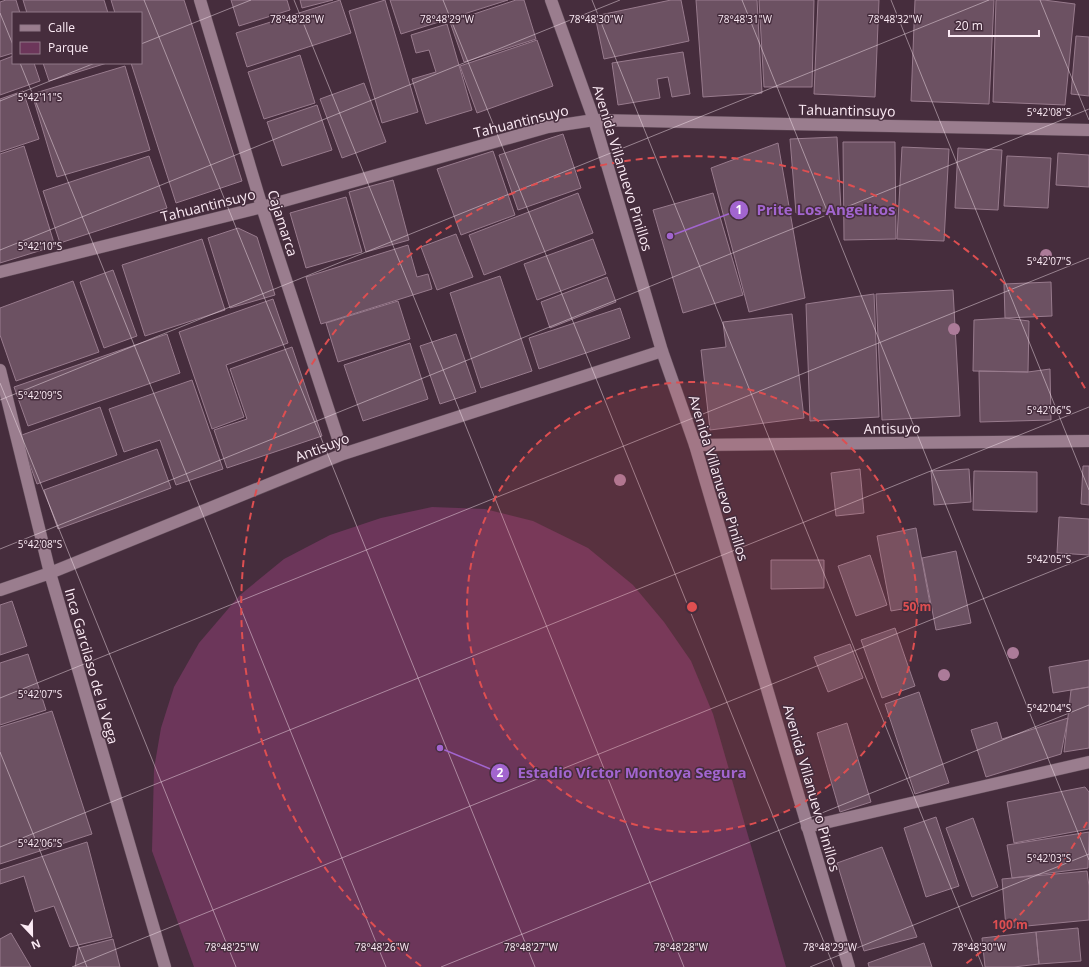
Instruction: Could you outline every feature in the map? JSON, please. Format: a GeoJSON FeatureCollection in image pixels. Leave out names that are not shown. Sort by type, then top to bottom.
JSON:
{"type":"FeatureCollection","features":[{"type":"Feature","properties":{"kind":"street","name":"Cajamarca"},"geometry":{"type":"LineString","coordinates":[[200,0],[262,207],[343,454]]}},
{"type":"Feature","properties":{"kind":"street","name":"Avenida Villanuevo Pinillos"},"geometry":{"type":"LineString","coordinates":[[551,0],[594,120],[662,351],[695,445],[849,967]]}},
{"type":"Feature","properties":{"kind":"street","name":"Tahuantinsuyo"},"geometry":{"type":"LineString","coordinates":[[0,272],[262,207],[548,127],[594,120],[1089,130]]}},
{"type":"Feature","properties":{"kind":"street","name":"Antisuyo"},"geometry":{"type":"LineString","coordinates":[[0,590],[50,573],[343,454],[662,351]]}},
{"type":"Feature","properties":{"kind":"street","name":"Inca Garcilaso de la Vega"},"geometry":{"type":"LineString","coordinates":[[0,370],[50,573],[165,967]]}},
{"type":"Feature","properties":{"kind":"street","name":"Antisuyo"},"geometry":{"type":"LineString","coordinates":[[695,445],[1089,441]]}},
{"type":"Feature","properties":{"kind":"street"},"geometry":{"type":"LineString","coordinates":[[807,827],[1089,762]]}},
{"type":"Feature","properties":{"kind":"green space"},"geometry":{"type":"Polygon","coordinates":[[[432,507],[485,509],[533,521],[588,548],[633,585],[664,622],[691,661],[713,714],[786,967],[194,967],[152,851],[154,769],[161,728],[174,687],[199,643],[240,595],[284,559],[330,535],[381,518],[432,507]]]}},
{"type":"Feature","properties":{"kind":"building"},"geometry":{"type":"Polygon","coordinates":[[[6,0],[16,0],[20,12],[12,12],[12,53],[0,57],[0,2],[6,0]]]}},
{"type":"Feature","properties":{"kind":"building"},"geometry":{"type":"Polygon","coordinates":[[[23,0],[104,0],[108,12],[27,12],[23,0]]]}},
{"type":"Feature","properties":{"kind":"building"},"geometry":{"type":"Polygon","coordinates":[[[111,0],[184,0],[242,181],[176,203],[131,64],[142,64],[142,12],[115,12],[111,0]]]}},
{"type":"Feature","properties":{"kind":"building"},"geometry":{"type":"Polygon","coordinates":[[[231,0],[287,0],[290,10],[239,26],[231,0]]]}},
{"type":"Feature","properties":{"kind":"building"},"geometry":{"type":"Polygon","coordinates":[[[300,0],[333,0],[302,8],[300,0]]]}},
{"type":"Feature","properties":{"kind":"building"},"geometry":{"type":"Polygon","coordinates":[[[340,0],[351,33],[247,67],[236,33],[340,0]]]}},
{"type":"Feature","properties":{"kind":"building"},"geometry":{"type":"Polygon","coordinates":[[[385,0],[418,112],[382,123],[349,11],[385,0]]]}},
{"type":"Feature","properties":{"kind":"building"},"geometry":{"type":"Polygon","coordinates":[[[390,0],[508,0],[401,34],[390,0]]]}},
{"type":"Feature","properties":{"kind":"building"},"geometry":{"type":"Polygon","coordinates":[[[516,0],[524,0],[536,39],[464,62],[450,22],[516,0]]]}},
{"type":"Feature","properties":{"kind":"building"},"geometry":{"type":"Polygon","coordinates":[[[671,0],[681,0],[689,41],[604,59],[595,16],[671,0]]]}},
{"type":"Feature","properties":{"kind":"building"},"geometry":{"type":"Polygon","coordinates":[[[696,0],[757,0],[762,93],[703,97],[696,0]]]}},
{"type":"Feature","properties":{"kind":"building"},"geometry":{"type":"Polygon","coordinates":[[[759,0],[814,0],[812,87],[764,87],[759,0]]]}},
{"type":"Feature","properties":{"kind":"building"},"geometry":{"type":"Polygon","coordinates":[[[818,0],[879,0],[875,97],[814,94],[818,0]]]}},
{"type":"Feature","properties":{"kind":"building"},"geometry":{"type":"Polygon","coordinates":[[[915,0],[994,0],[989,104],[911,101],[915,0]]]}},
{"type":"Feature","properties":{"kind":"building"},"geometry":{"type":"Polygon","coordinates":[[[996,0],[1044,0],[1075,4],[1065,105],[993,102],[996,0]]]}},
{"type":"Feature","properties":{"kind":"building"},"geometry":{"type":"Polygon","coordinates":[[[447,24],[472,110],[426,124],[412,79],[436,72],[429,50],[416,53],[411,35],[447,24]]]}},
{"type":"Feature","properties":{"kind":"building"},"geometry":{"type":"Polygon","coordinates":[[[1076,36],[1089,37],[1089,96],[1071,94],[1076,36]]]}},
{"type":"Feature","properties":{"kind":"building"},"geometry":{"type":"Polygon","coordinates":[[[537,40],[553,86],[477,113],[460,66],[537,40]]]}},
{"type":"Feature","properties":{"kind":"building"},"geometry":{"type":"Polygon","coordinates":[[[683,52],[690,94],[672,97],[668,77],[657,79],[660,98],[618,105],[612,63],[683,52]]]}},
{"type":"Feature","properties":{"kind":"building"},"geometry":{"type":"Polygon","coordinates":[[[300,55],[315,103],[264,119],[248,72],[300,55]]]}},
{"type":"Feature","properties":{"kind":"building"},"geometry":{"type":"Polygon","coordinates":[[[12,56],[12,64],[34,64],[40,81],[0,95],[0,61],[12,56]]]}},
{"type":"Feature","properties":{"kind":"building"},"geometry":{"type":"Polygon","coordinates":[[[43,64],[104,64],[49,81],[43,64]]]}},
{"type":"Feature","properties":{"kind":"building"},"geometry":{"type":"Polygon","coordinates":[[[125,66],[150,150],[57,177],[32,94],[125,66]]]}},
{"type":"Feature","properties":{"kind":"building"},"geometry":{"type":"Polygon","coordinates":[[[364,83],[386,142],[342,158],[320,99],[364,83]]]}},
{"type":"Feature","properties":{"kind":"building"},"geometry":{"type":"Polygon","coordinates":[[[23,91],[39,139],[0,152],[0,99],[23,91]]]}},
{"type":"Feature","properties":{"kind":"building"},"geometry":{"type":"Polygon","coordinates":[[[317,105],[332,150],[282,166],[267,122],[317,105]]]}},
{"type":"Feature","properties":{"kind":"building"},"geometry":{"type":"Polygon","coordinates":[[[563,134],[581,188],[518,210],[499,155],[563,134]]]}},
{"type":"Feature","properties":{"kind":"building"},"geometry":{"type":"Polygon","coordinates":[[[837,137],[841,210],[796,213],[790,139],[837,137]]]}},
{"type":"Feature","properties":{"kind":"building"},"geometry":{"type":"Polygon","coordinates":[[[843,142],[895,142],[896,239],[844,240],[843,142]]]}},
{"type":"Feature","properties":{"kind":"building"},"geometry":{"type":"Polygon","coordinates":[[[778,143],[805,298],[749,312],[711,168],[778,143]]]}},
{"type":"Feature","properties":{"kind":"building"},"geometry":{"type":"Polygon","coordinates":[[[24,146],[55,246],[0,263],[0,154],[24,146]]]}},
{"type":"Feature","properties":{"kind":"building"},"geometry":{"type":"Polygon","coordinates":[[[902,147],[949,149],[944,241],[897,239],[902,147]]]}},
{"type":"Feature","properties":{"kind":"building"},"geometry":{"type":"Polygon","coordinates":[[[958,148],[1002,150],[998,210],[955,208],[958,148]]]}},
{"type":"Feature","properties":{"kind":"building"},"geometry":{"type":"Polygon","coordinates":[[[493,151],[515,215],[461,235],[437,169],[493,151]]]}},
{"type":"Feature","properties":{"kind":"building"},"geometry":{"type":"Polygon","coordinates":[[[1058,153],[1089,155],[1089,187],[1056,185],[1058,153]]]}},
{"type":"Feature","properties":{"kind":"building"},"geometry":{"type":"Polygon","coordinates":[[[149,156],[167,208],[60,243],[43,191],[149,156]]]}},
{"type":"Feature","properties":{"kind":"building"},"geometry":{"type":"Polygon","coordinates":[[[1007,156],[1051,158],[1048,208],[1004,206],[1007,156]]]}},
{"type":"Feature","properties":{"kind":"building"},"geometry":{"type":"Polygon","coordinates":[[[393,180],[409,240],[366,252],[349,192],[393,180]]]}},
{"type":"Feature","properties":{"kind":"building"},"geometry":{"type":"Polygon","coordinates":[[[578,193],[593,233],[484,275],[469,235],[578,193]]]}},
{"type":"Feature","properties":{"kind":"building"},"geometry":{"type":"Polygon","coordinates":[[[713,193],[743,295],[683,313],[653,210],[713,193]]]}},
{"type":"Feature","properties":{"kind":"building"},"geometry":{"type":"Polygon","coordinates":[[[346,197],[362,252],[306,268],[290,213],[346,197]]]}},
{"type":"Feature","properties":{"kind":"building"},"geometry":{"type":"Polygon","coordinates":[[[238,228],[257,237],[275,295],[230,308],[208,238],[238,228]]]}},
{"type":"Feature","properties":{"kind":"building"},"geometry":{"type":"Polygon","coordinates":[[[456,234],[473,277],[437,290],[421,247],[456,234]]]}},
{"type":"Feature","properties":{"kind":"building"},"geometry":{"type":"Polygon","coordinates":[[[202,239],[225,310],[145,336],[122,265],[202,239]]]}},
{"type":"Feature","properties":{"kind":"building"},"geometry":{"type":"Polygon","coordinates":[[[593,239],[606,274],[537,300],[524,264],[593,239]]]}},
{"type":"Feature","properties":{"kind":"building"},"geometry":{"type":"Polygon","coordinates":[[[408,245],[417,277],[428,274],[432,289],[321,324],[306,277],[408,245]]]}},
{"type":"Feature","properties":{"kind":"building"},"geometry":{"type":"Polygon","coordinates":[[[113,270],[137,336],[104,348],[80,282],[113,270]]]}},
{"type":"Feature","properties":{"kind":"building"},"geometry":{"type":"Polygon","coordinates":[[[500,276],[532,371],[481,388],[450,293],[500,276]]]}},
{"type":"Feature","properties":{"kind":"building"},"geometry":{"type":"Polygon","coordinates":[[[607,277],[616,302],[550,328],[541,302],[607,277]]]}},
{"type":"Feature","properties":{"kind":"building"},"geometry":{"type":"Polygon","coordinates":[[[73,281],[99,352],[16,381],[0,335],[0,308],[73,281]]]}},
{"type":"Feature","properties":{"kind":"building"},"geometry":{"type":"Polygon","coordinates":[[[1051,282],[1052,316],[1005,318],[1004,284],[1051,282]]]}},
{"type":"Feature","properties":{"kind":"building"},"geometry":{"type":"Polygon","coordinates":[[[953,290],[960,416],[882,420],[876,294],[953,290]]]}},
{"type":"Feature","properties":{"kind":"building"},"geometry":{"type":"Polygon","coordinates":[[[874,294],[879,417],[810,421],[806,304],[874,294]]]}},
{"type":"Feature","properties":{"kind":"building"},"geometry":{"type":"Polygon","coordinates":[[[273,299],[288,343],[226,365],[244,417],[212,429],[179,332],[273,299]]]}},
{"type":"Feature","properties":{"kind":"building"},"geometry":{"type":"Polygon","coordinates":[[[398,301],[410,339],[338,362],[326,323],[398,301]]]}},
{"type":"Feature","properties":{"kind":"building"},"geometry":{"type":"Polygon","coordinates":[[[620,308],[630,338],[539,369],[529,338],[620,308]]]}},
{"type":"Feature","properties":{"kind":"building"},"geometry":{"type":"Polygon","coordinates":[[[792,314],[804,418],[710,430],[701,350],[726,347],[723,322],[792,314]]]}},
{"type":"Feature","properties":{"kind":"building"},"geometry":{"type":"Polygon","coordinates":[[[1005,318],[1029,321],[1028,372],[973,371],[974,320],[1005,318]]]}},
{"type":"Feature","properties":{"kind":"building"},"geometry":{"type":"Polygon","coordinates":[[[167,334],[180,373],[28,426],[14,387],[167,334]]]}},
{"type":"Feature","properties":{"kind":"building"},"geometry":{"type":"Polygon","coordinates":[[[456,334],[476,392],[440,404],[420,346],[456,334]]]}},
{"type":"Feature","properties":{"kind":"building"},"geometry":{"type":"Polygon","coordinates":[[[410,343],[428,399],[363,421],[344,365],[410,343]]]}},
{"type":"Feature","properties":{"kind":"building"},"geometry":{"type":"Polygon","coordinates":[[[292,347],[322,436],[227,468],[214,430],[247,419],[230,369],[292,347]]]}},
{"type":"Feature","properties":{"kind":"building"},"geometry":{"type":"Polygon","coordinates":[[[1050,369],[1051,420],[980,422],[979,371],[1028,372],[1050,369]]]}},
{"type":"Feature","properties":{"kind":"building"},"geometry":{"type":"Polygon","coordinates":[[[192,380],[223,469],[176,485],[160,440],[124,452],[109,409],[192,380]]]}},
{"type":"Feature","properties":{"kind":"building"},"geometry":{"type":"Polygon","coordinates":[[[100,407],[117,455],[37,484],[19,436],[100,407]]]}},
{"type":"Feature","properties":{"kind":"building"},"geometry":{"type":"Polygon","coordinates":[[[157,449],[171,488],[58,529],[44,490],[157,449]]]}},
{"type":"Feature","properties":{"kind":"building"},"geometry":{"type":"Polygon","coordinates":[[[1083,466],[1089,466],[1089,505],[1081,504],[1083,466]]]}},
{"type":"Feature","properties":{"kind":"building"},"geometry":{"type":"Polygon","coordinates":[[[860,469],[864,513],[836,516],[831,473],[860,469]]]}},
{"type":"Feature","properties":{"kind":"building"},"geometry":{"type":"Polygon","coordinates":[[[969,469],[971,502],[934,505],[931,471],[969,469]]]}},
{"type":"Feature","properties":{"kind":"building"},"geometry":{"type":"Polygon","coordinates":[[[974,471],[1037,472],[1037,512],[973,510],[974,471]]]}},
{"type":"Feature","properties":{"kind":"building"},"geometry":{"type":"Polygon","coordinates":[[[1059,517],[1089,519],[1089,555],[1057,553],[1059,517]]]}},
{"type":"Feature","properties":{"kind":"building"},"geometry":{"type":"Polygon","coordinates":[[[916,528],[930,604],[891,611],[877,536],[916,528]]]}},
{"type":"Feature","properties":{"kind":"building"},"geometry":{"type":"Polygon","coordinates":[[[956,551],[971,623],[936,630],[922,558],[956,551]]]}},
{"type":"Feature","properties":{"kind":"building"},"geometry":{"type":"Polygon","coordinates":[[[870,555],[887,605],[856,616],[838,566],[870,555]]]}},
{"type":"Feature","properties":{"kind":"building"},"geometry":{"type":"Polygon","coordinates":[[[771,560],[824,560],[824,588],[771,589],[771,560]]]}},
{"type":"Feature","properties":{"kind":"building"},"geometry":{"type":"Polygon","coordinates":[[[12,601],[27,646],[0,655],[0,605],[12,601]]]}},
{"type":"Feature","properties":{"kind":"building"},"geometry":{"type":"Polygon","coordinates":[[[895,628],[915,686],[882,698],[861,640],[895,628]]]}},
{"type":"Feature","properties":{"kind":"building"},"geometry":{"type":"Polygon","coordinates":[[[850,644],[863,678],[828,692],[814,657],[850,644]]]}},
{"type":"Feature","properties":{"kind":"building"},"geometry":{"type":"Polygon","coordinates":[[[28,654],[46,710],[0,725],[0,663],[28,654]]]}},
{"type":"Feature","properties":{"kind":"building"},"geometry":{"type":"Polygon","coordinates":[[[1089,660],[1089,687],[1053,693],[1049,667],[1089,660]]]}},
{"type":"Feature","properties":{"kind":"building"},"geometry":{"type":"Polygon","coordinates":[[[1089,687],[1089,748],[1064,752],[1071,690],[1089,687]]]}},
{"type":"Feature","properties":{"kind":"building"},"geometry":{"type":"Polygon","coordinates":[[[919,692],[949,783],[915,794],[885,704],[919,692]]]}},
{"type":"Feature","properties":{"kind":"building"},"geometry":{"type":"Polygon","coordinates":[[[52,711],[92,834],[0,864],[0,727],[52,711]]]}},
{"type":"Feature","properties":{"kind":"building"},"geometry":{"type":"Polygon","coordinates":[[[1068,718],[1061,754],[986,777],[971,730],[997,722],[1002,739],[1068,718]]]}},
{"type":"Feature","properties":{"kind":"building"},"geometry":{"type":"Polygon","coordinates":[[[847,723],[871,802],[840,812],[817,733],[847,723]]]}},
{"type":"Feature","properties":{"kind":"building"},"geometry":{"type":"Polygon","coordinates":[[[1085,787],[1089,792],[1089,829],[1014,843],[1007,802],[1085,787]]]}},
{"type":"Feature","properties":{"kind":"building"},"geometry":{"type":"Polygon","coordinates":[[[936,817],[959,886],[926,897],[904,828],[936,817]]]}},
{"type":"Feature","properties":{"kind":"building"},"geometry":{"type":"Polygon","coordinates":[[[973,818],[998,887],[972,897],[946,828],[973,818]]]}},
{"type":"Feature","properties":{"kind":"building"},"geometry":{"type":"Polygon","coordinates":[[[1089,832],[1088,868],[1012,878],[1007,845],[1089,832]]]}},
{"type":"Feature","properties":{"kind":"building"},"geometry":{"type":"Polygon","coordinates":[[[87,842],[112,937],[70,947],[54,906],[35,912],[24,876],[0,884],[0,870],[87,842]]]}},
{"type":"Feature","properties":{"kind":"building"},"geometry":{"type":"Polygon","coordinates":[[[882,847],[917,937],[864,951],[837,863],[882,847]]]}},
{"type":"Feature","properties":{"kind":"building"},"geometry":{"type":"Polygon","coordinates":[[[1087,871],[1089,886],[1089,920],[1006,928],[1002,879],[1087,871]]]}},
{"type":"Feature","properties":{"kind":"building"},"geometry":{"type":"Polygon","coordinates":[[[1078,928],[1081,961],[1039,964],[1036,932],[1078,928]]]}},
{"type":"Feature","properties":{"kind":"building"},"geometry":{"type":"Polygon","coordinates":[[[1036,932],[1039,964],[1014,967],[985,967],[982,938],[1036,932]]]}},
{"type":"Feature","properties":{"kind":"building"},"geometry":{"type":"Polygon","coordinates":[[[11,933],[31,967],[0,967],[0,939],[11,933]]]}},
{"type":"Feature","properties":{"kind":"building"},"geometry":{"type":"Polygon","coordinates":[[[113,939],[120,967],[75,967],[78,948],[113,939]]]}},
{"type":"Feature","properties":{"kind":"building"},"geometry":{"type":"Polygon","coordinates":[[[924,943],[932,967],[869,967],[868,963],[924,943]]]}},
{"type":"Feature","properties":{"kind":"place","name":"Prite Los Angelitos"},"geometry":{"type":"Point","coordinates":[670,236]}},
{"type":"Feature","properties":{"kind":"place","name":"Estadio Víctor Montoya Segura"},"geometry":{"type":"Point","coordinates":[440,748]}}]}
